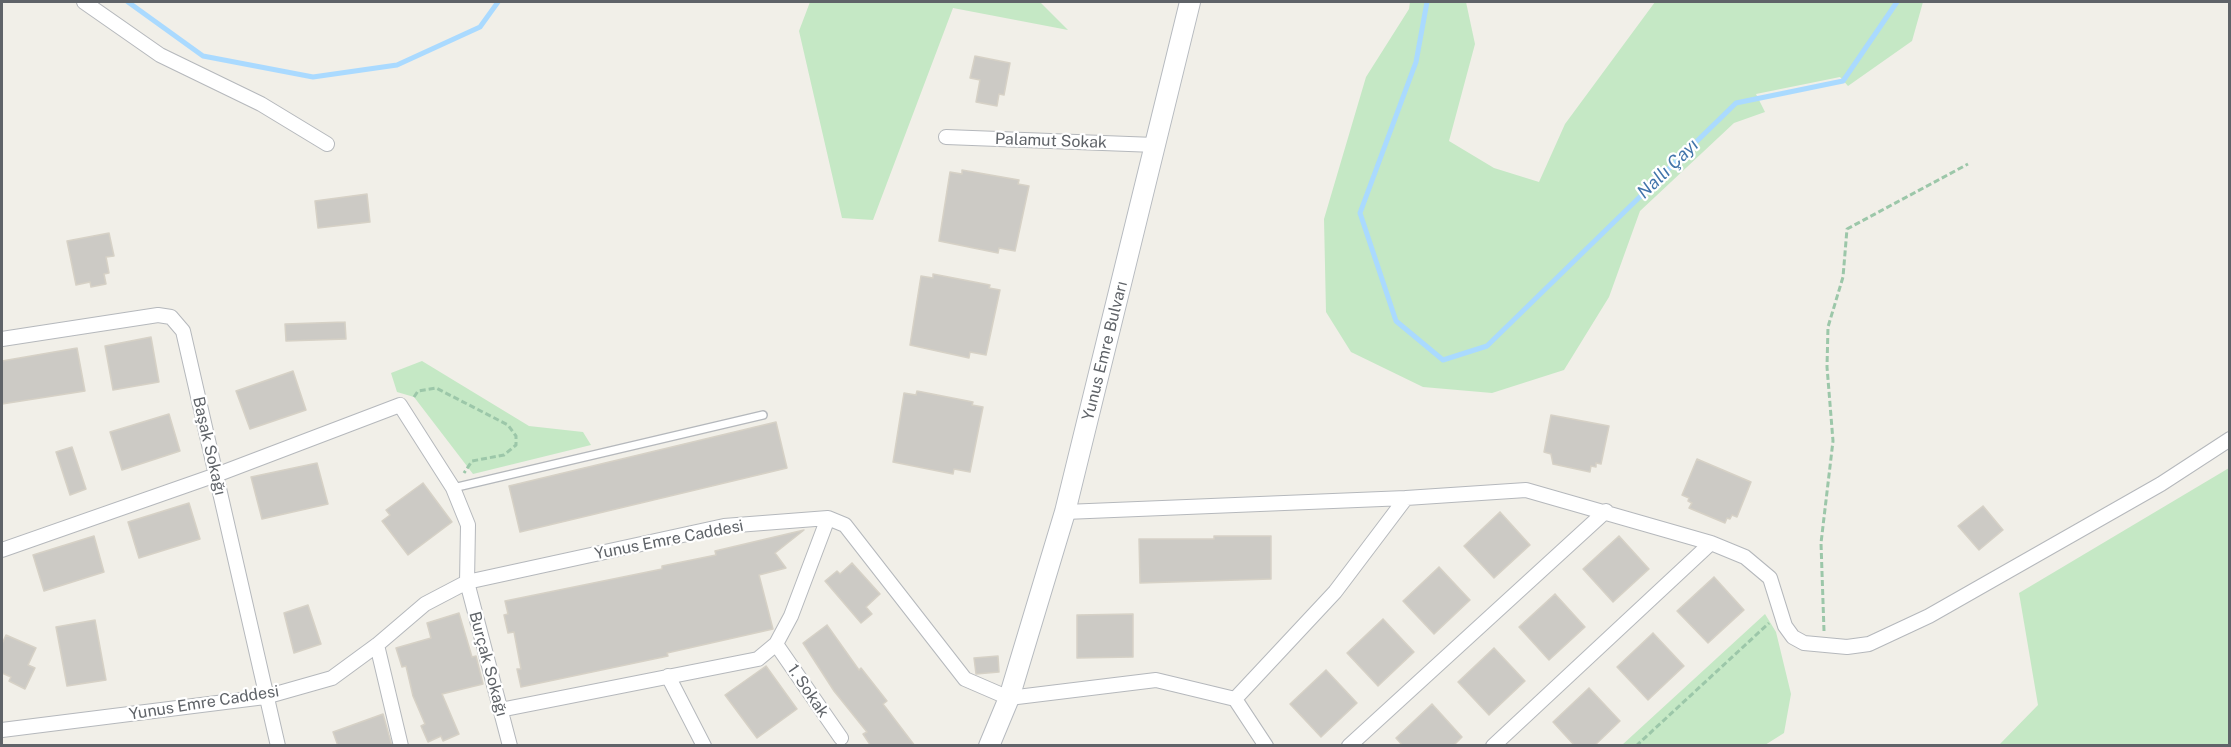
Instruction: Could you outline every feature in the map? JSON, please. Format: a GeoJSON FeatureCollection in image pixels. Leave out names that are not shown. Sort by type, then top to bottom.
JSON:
{"type":"FeatureCollection","features":[{"type":"Feature","properties":{"kind":"street"},"geometry":{"type":"LineString","coordinates":[[84,2],[159,55],[261,104],[327,144]]}},
{"type":"Feature","properties":{"kind":"street","name":"Yunus Emre Bulvarı"},"geometry":{"type":"LineString","coordinates":[[989,746],[1009,698],[1065,512],[1191,2]]}},
{"type":"Feature","properties":{"kind":"street","name":"Palamut Sokak"},"geometry":{"type":"LineString","coordinates":[[946,137],[1038,139],[1155,146]]}},
{"type":"Feature","properties":{"kind":"street","name":"Başak Sokağı"},"geometry":{"type":"LineString","coordinates":[[2,339],[158,315],[171,317],[183,331],[278,746]]}},
{"type":"Feature","properties":{"kind":"street"},"geometry":{"type":"LineString","coordinates":[[2,550],[402,407]]}},
{"type":"Feature","properties":{"kind":"street","name":"Burçak Sokağı"},"geometry":{"type":"LineString","coordinates":[[402,407],[453,488],[468,525],[467,582],[510,746]]}},
{"type":"Feature","properties":{"kind":"street"},"geometry":{"type":"LineString","coordinates":[[1065,512],[1406,498],[1526,490],[1606,511],[1711,543],[1745,557],[1770,578],[1781,612],[1793,637],[1804,643],[1847,647],[1869,644],[1929,616],[2161,484],[2229,439]]}},
{"type":"Feature","properties":{"kind":"street"},"geometry":{"type":"LineString","coordinates":[[1235,699],[1335,592],[1406,498]]}},
{"type":"Feature","properties":{"kind":"street"},"geometry":{"type":"LineString","coordinates":[[1349,746],[1606,511]]}},
{"type":"Feature","properties":{"kind":"street"},"geometry":{"type":"LineString","coordinates":[[500,710],[758,659],[776,644],[791,616],[828,518],[845,525],[965,679],[1009,698],[1156,680],[1235,699],[1266,746]]}},
{"type":"Feature","properties":{"kind":"street","name":"Yunus Emre Caddesi"},"geometry":{"type":"LineString","coordinates":[[2,729],[265,696],[332,678],[377,645],[424,604],[467,582],[724,526],[828,518]]}},
{"type":"Feature","properties":{"kind":"street"},"geometry":{"type":"LineString","coordinates":[[1493,746],[1711,543]]}},
{"type":"Feature","properties":{"kind":"street","name":"1. Sokak"},"geometry":{"type":"LineString","coordinates":[[776,644],[841,738]]}},
{"type":"Feature","properties":{"kind":"street"},"geometry":{"type":"LineString","coordinates":[[377,645],[401,746]]}},
{"type":"Feature","properties":{"kind":"street"},"geometry":{"type":"LineString","coordinates":[[668,676],[704,746]]}},
{"type":"Feature","properties":{"kind":"lane"},"geometry":{"type":"LineString","coordinates":[[453,488],[763,415]]}},
{"type":"Feature","properties":{"kind":"path"},"geometry":{"type":"LineString","coordinates":[[1822,645],[1825,618],[1821,543],[1833,441],[1827,367],[1828,327],[1843,277],[1848,230],[1968,164]]}},
{"type":"Feature","properties":{"kind":"path"},"geometry":{"type":"LineString","coordinates":[[402,407],[418,391],[436,388],[508,425],[516,436],[516,445],[504,455],[472,461],[453,488]]}},
{"type":"Feature","properties":{"kind":"path"},"geometry":{"type":"LineString","coordinates":[[1636,746],[1781,612]]}},
{"type":"Feature","properties":{"kind":"green space"},"geometry":{"type":"Polygon","coordinates":[[[810,2],[1040,2],[1068,30],[953,8],[873,220],[842,218],[799,31],[810,2]]]}},
{"type":"Feature","properties":{"kind":"green space"},"geometry":{"type":"Polygon","coordinates":[[[1410,2],[1466,2],[1475,44],[1449,141],[1494,168],[1539,182],[1565,124],[1655,2],[1923,2],[1912,41],[1848,86],[1840,77],[1756,94],[1765,112],[1734,123],[1640,211],[1609,297],[1564,370],[1492,393],[1423,387],[1351,352],[1326,312],[1324,219],[1366,77],[1409,9],[1410,2]]]}},
{"type":"Feature","properties":{"kind":"green space"},"geometry":{"type":"Polygon","coordinates":[[[422,361],[529,426],[583,432],[591,445],[473,474],[414,397],[397,392],[391,373],[422,361]]]}},
{"type":"Feature","properties":{"kind":"green space"},"geometry":{"type":"Polygon","coordinates":[[[2229,468],[2229,745],[1999,745],[2038,705],[2019,593],[2229,468]]]}},
{"type":"Feature","properties":{"kind":"green space"},"geometry":{"type":"Polygon","coordinates":[[[1765,614],[1776,632],[1791,694],[1784,733],[1765,745],[1622,745],[1765,614]]]}},
{"type":"Feature","properties":{"kind":"building"},"geometry":{"type":"Polygon","coordinates":[[[975,56],[1010,63],[1004,95],[999,94],[997,106],[976,102],[980,80],[970,78],[975,56]]]}},
{"type":"Feature","properties":{"kind":"building"},"geometry":{"type":"Polygon","coordinates":[[[962,170],[1019,180],[1018,184],[1029,186],[1015,251],[999,248],[998,253],[939,241],[950,172],[962,174],[962,170]]]}},
{"type":"Feature","properties":{"kind":"building"},"geometry":{"type":"Polygon","coordinates":[[[367,194],[370,222],[318,228],[315,201],[367,194]]]}},
{"type":"Feature","properties":{"kind":"building"},"geometry":{"type":"Polygon","coordinates":[[[109,233],[114,256],[106,257],[109,273],[104,274],[106,284],[91,287],[90,282],[76,285],[67,241],[109,233]]]}},
{"type":"Feature","properties":{"kind":"building"},"geometry":{"type":"Polygon","coordinates":[[[933,274],[990,285],[989,288],[1000,290],[986,355],[970,352],[969,358],[910,345],[921,276],[933,278],[933,274]]]}},
{"type":"Feature","properties":{"kind":"building"},"geometry":{"type":"Polygon","coordinates":[[[345,322],[346,339],[286,341],[285,324],[345,322]]]}},
{"type":"Feature","properties":{"kind":"building"},"geometry":{"type":"Polygon","coordinates":[[[151,337],[159,382],[113,390],[105,346],[151,337]]]}},
{"type":"Feature","properties":{"kind":"building"},"geometry":{"type":"Polygon","coordinates":[[[77,348],[85,391],[2,404],[2,361],[77,348]]]}},
{"type":"Feature","properties":{"kind":"building"},"geometry":{"type":"Polygon","coordinates":[[[293,371],[306,410],[250,429],[236,391],[293,371]]]}},
{"type":"Feature","properties":{"kind":"building"},"geometry":{"type":"Polygon","coordinates":[[[917,391],[973,402],[972,405],[983,407],[970,472],[954,469],[953,474],[893,462],[904,393],[916,395],[917,391]]]}},
{"type":"Feature","properties":{"kind":"building"},"geometry":{"type":"Polygon","coordinates":[[[169,414],[180,451],[122,470],[110,432],[169,414]]]}},
{"type":"Feature","properties":{"kind":"building"},"geometry":{"type":"Polygon","coordinates":[[[1551,415],[1609,426],[1601,464],[1596,463],[1596,467],[1591,466],[1590,472],[1553,464],[1551,454],[1544,452],[1551,415]]]}},
{"type":"Feature","properties":{"kind":"building"},"geometry":{"type":"Polygon","coordinates":[[[776,422],[787,468],[520,532],[509,486],[776,422]]]}},
{"type":"Feature","properties":{"kind":"building"},"geometry":{"type":"Polygon","coordinates":[[[72,447],[86,489],[70,495],[56,452],[72,447]]]}},
{"type":"Feature","properties":{"kind":"building"},"geometry":{"type":"Polygon","coordinates":[[[1697,459],[1751,482],[1737,517],[1732,515],[1725,523],[1689,508],[1692,503],[1688,501],[1689,498],[1682,495],[1697,459]]]}},
{"type":"Feature","properties":{"kind":"building"},"geometry":{"type":"Polygon","coordinates":[[[317,463],[328,504],[262,519],[251,477],[317,463]]]}},
{"type":"Feature","properties":{"kind":"building"},"geometry":{"type":"Polygon","coordinates":[[[423,483],[452,522],[408,555],[382,521],[390,515],[386,510],[423,483]]]}},
{"type":"Feature","properties":{"kind":"building"},"geometry":{"type":"Polygon","coordinates":[[[189,503],[200,539],[139,558],[128,522],[189,503]]]}},
{"type":"Feature","properties":{"kind":"building"},"geometry":{"type":"Polygon","coordinates":[[[1983,506],[2003,530],[1979,550],[1958,526],[1983,506]]]}},
{"type":"Feature","properties":{"kind":"building"},"geometry":{"type":"Polygon","coordinates":[[[1500,512],[1530,545],[1494,578],[1464,546],[1500,512]]]}},
{"type":"Feature","properties":{"kind":"building"},"geometry":{"type":"Polygon","coordinates":[[[804,530],[775,553],[786,568],[759,575],[773,629],[667,653],[668,656],[521,687],[517,669],[521,669],[514,632],[508,633],[504,615],[508,614],[505,601],[662,569],[662,566],[716,555],[715,551],[804,530]]]}},
{"type":"Feature","properties":{"kind":"building"},"geometry":{"type":"Polygon","coordinates":[[[94,536],[104,572],[44,591],[33,555],[94,536]]]}},
{"type":"Feature","properties":{"kind":"building"},"geometry":{"type":"Polygon","coordinates":[[[1214,536],[1271,536],[1271,579],[1140,583],[1139,539],[1214,539],[1214,536]]]}},
{"type":"Feature","properties":{"kind":"building"},"geometry":{"type":"Polygon","coordinates":[[[1619,536],[1649,569],[1613,602],[1583,569],[1619,536]]]}},
{"type":"Feature","properties":{"kind":"building"},"geometry":{"type":"Polygon","coordinates":[[[852,563],[880,594],[866,607],[872,614],[861,623],[825,581],[837,571],[840,574],[852,563]]]}},
{"type":"Feature","properties":{"kind":"building"},"geometry":{"type":"Polygon","coordinates":[[[1439,567],[1470,600],[1434,634],[1403,601],[1439,567]]]}},
{"type":"Feature","properties":{"kind":"building"},"geometry":{"type":"Polygon","coordinates":[[[1714,577],[1744,610],[1708,643],[1677,611],[1714,577]]]}},
{"type":"Feature","properties":{"kind":"building"},"geometry":{"type":"Polygon","coordinates":[[[1555,594],[1585,627],[1549,660],[1519,627],[1555,594]]]}},
{"type":"Feature","properties":{"kind":"building"},"geometry":{"type":"Polygon","coordinates":[[[308,605],[321,644],[294,653],[284,613],[308,605]]]}},
{"type":"Feature","properties":{"kind":"building"},"geometry":{"type":"Polygon","coordinates":[[[459,613],[472,657],[476,656],[483,684],[442,694],[459,734],[443,741],[441,736],[428,742],[421,726],[425,724],[413,696],[406,666],[402,667],[396,648],[431,638],[427,623],[459,613]]]}},
{"type":"Feature","properties":{"kind":"building"},"geometry":{"type":"Polygon","coordinates":[[[1133,614],[1133,657],[1077,658],[1077,615],[1133,614]]]}},
{"type":"Feature","properties":{"kind":"building"},"geometry":{"type":"Polygon","coordinates":[[[1383,619],[1414,652],[1378,686],[1347,653],[1383,619]]]}},
{"type":"Feature","properties":{"kind":"building"},"geometry":{"type":"Polygon","coordinates":[[[95,620],[106,680],[67,686],[56,627],[95,620]]]}},
{"type":"Feature","properties":{"kind":"building"},"geometry":{"type":"Polygon","coordinates":[[[827,625],[859,670],[861,668],[887,701],[883,704],[915,746],[871,746],[863,734],[867,732],[834,691],[803,643],[827,625]]]}},
{"type":"Feature","properties":{"kind":"building"},"geometry":{"type":"Polygon","coordinates":[[[1653,633],[1684,666],[1648,700],[1617,667],[1653,633]]]}},
{"type":"Feature","properties":{"kind":"building"},"geometry":{"type":"Polygon","coordinates":[[[6,635],[36,648],[28,665],[35,668],[25,689],[9,681],[11,677],[2,673],[2,644],[6,635]]]}},
{"type":"Feature","properties":{"kind":"building"},"geometry":{"type":"Polygon","coordinates":[[[1494,648],[1525,681],[1489,715],[1458,682],[1494,648]]]}},
{"type":"Feature","properties":{"kind":"building"},"geometry":{"type":"Polygon","coordinates":[[[998,656],[999,672],[976,674],[974,658],[998,656]]]}},
{"type":"Feature","properties":{"kind":"building"},"geometry":{"type":"Polygon","coordinates":[[[766,666],[797,709],[757,738],[725,695],[766,666]]]}},
{"type":"Feature","properties":{"kind":"building"},"geometry":{"type":"Polygon","coordinates":[[[1326,670],[1357,703],[1321,737],[1290,704],[1326,670]]]}},
{"type":"Feature","properties":{"kind":"building"},"geometry":{"type":"Polygon","coordinates":[[[1589,688],[1620,721],[1594,746],[1575,746],[1553,722],[1589,688]]]}},
{"type":"Feature","properties":{"kind":"building"},"geometry":{"type":"Polygon","coordinates":[[[1432,704],[1462,737],[1453,746],[1403,746],[1396,738],[1432,704]]]}},
{"type":"Feature","properties":{"kind":"building"},"geometry":{"type":"Polygon","coordinates":[[[383,714],[392,746],[338,746],[333,732],[383,714]]]}},
{"type":"Feature","properties":{"kind":"waterway"},"geometry":{"type":"LineString","coordinates":[[128,2],[203,56],[313,77],[397,65],[480,27],[498,2]]}},
{"type":"Feature","properties":{"kind":"waterway","name":"Nallı Çayı"},"geometry":{"type":"LineString","coordinates":[[1427,2],[1416,62],[1360,213],[1396,321],[1443,360],[1487,346],[1736,103],[1843,81],[1897,2]]}}]}
